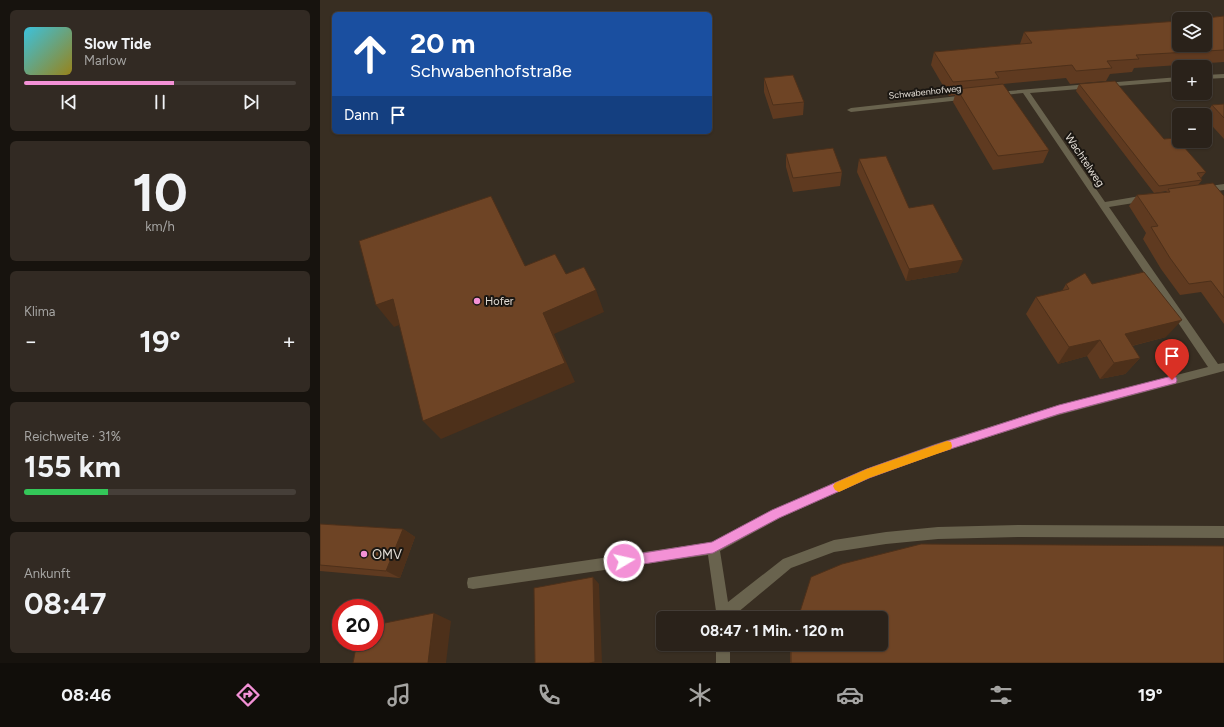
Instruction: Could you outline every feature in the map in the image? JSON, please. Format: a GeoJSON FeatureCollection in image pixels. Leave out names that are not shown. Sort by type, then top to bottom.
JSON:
{"type":"FeatureCollection","features":[{"type":"Feature","properties":{"kind":"street"},"geometry":{"type":"LineString","coordinates":[[1212,77],[1224,76]]}},
{"type":"Feature","properties":{"kind":"street"},"geometry":{"type":"LineString","coordinates":[[1025,91],[1172,80]]}},
{"type":"Feature","properties":{"kind":"street","name":"Schwabenhofweg"},"geometry":{"type":"LineString","coordinates":[[851,110],[1025,91]]}},
{"type":"Feature","properties":{"kind":"street","name":"Wachtelweg"},"geometry":{"type":"LineString","coordinates":[[1025,91],[1102,205],[1219,368]]}},
{"type":"Feature","properties":{"kind":"street"},"geometry":{"type":"LineString","coordinates":[[1194,191],[1224,187]]}},
{"type":"Feature","properties":{"kind":"street"},"geometry":{"type":"LineString","coordinates":[[1102,205],[1156,197]]}},
{"type":"Feature","properties":{"kind":"street"},"geometry":{"type":"LineString","coordinates":[[473,583],[713,548],[776,514],[867,474],[935,450],[1059,410],[1219,368]]}},
{"type":"Feature","properties":{"kind":"street"},"geometry":{"type":"LineString","coordinates":[[730,611],[787,563],[834,546],[886,538],[938,533],[1020,531],[1224,532]]}},
{"type":"Feature","properties":{"kind":"street"},"geometry":{"type":"LineString","coordinates":[[713,548],[723,611]]}},
{"type":"Feature","properties":{"kind":"street"},"geometry":{"type":"LineString","coordinates":[[723,651],[723,663]]}},
{"type":"Feature","properties":{"kind":"building"},"geometry":{"type":"Polygon","coordinates":[[[1224,16],[1224,50],[1212,51],[1212,17],[1224,16]]]}},
{"type":"Feature","properties":{"kind":"building"},"geometry":{"type":"Polygon","coordinates":[[[1172,21],[1172,52],[1189,52],[1136,55],[1139,59],[1107,61],[1112,68],[1076,71],[1072,65],[995,72],[999,78],[953,82],[934,52],[1032,43],[1024,32],[1172,21]]]}},
{"type":"Feature","properties":{"kind":"building"},"geometry":{"type":"Polygon","coordinates":[[[793,75],[804,102],[773,105],[764,78],[793,75]]]}},
{"type":"Feature","properties":{"kind":"building"},"geometry":{"type":"Polygon","coordinates":[[[1115,81],[1164,139],[1172,138],[1172,148],[1185,148],[1206,172],[1197,173],[1202,180],[1159,186],[1079,84],[1115,81]]]}},
{"type":"Feature","properties":{"kind":"building"},"geometry":{"type":"Polygon","coordinates":[[[1003,84],[1049,150],[998,156],[957,89],[1003,84]]]}},
{"type":"Feature","properties":{"kind":"building"},"geometry":{"type":"Polygon","coordinates":[[[1224,104],[1224,118],[1212,105],[1224,104]]]}},
{"type":"Feature","properties":{"kind":"building"},"geometry":{"type":"Polygon","coordinates":[[[833,148],[842,172],[793,178],[786,154],[833,148]]]}},
{"type":"Feature","properties":{"kind":"building"},"geometry":{"type":"Polygon","coordinates":[[[886,156],[909,208],[933,204],[963,260],[909,269],[859,159],[886,156]]]}},
{"type":"Feature","properties":{"kind":"building"},"geometry":{"type":"Polygon","coordinates":[[[1213,183],[1224,196],[1224,298],[1211,281],[1189,284],[1170,258],[1151,227],[1158,226],[1137,195],[1170,192],[1168,189],[1213,183]]]}},
{"type":"Feature","properties":{"kind":"building"},"geometry":{"type":"Polygon","coordinates":[[[491,196],[525,266],[555,254],[566,274],[584,267],[596,290],[543,313],[565,363],[423,421],[393,299],[376,305],[359,241],[491,196]]]}},
{"type":"Feature","properties":{"kind":"building"},"geometry":{"type":"Polygon","coordinates":[[[1144,272],[1182,320],[1125,334],[1140,358],[1114,363],[1100,340],[1069,347],[1036,297],[1069,289],[1066,284],[1085,273],[1092,284],[1144,272]]]}},
{"type":"Feature","properties":{"kind":"building","name":"OMV"},"geometry":{"type":"Polygon","coordinates":[[[320,524],[403,529],[386,571],[320,565],[320,524]]]}},
{"type":"Feature","properties":{"kind":"building"},"geometry":{"type":"Polygon","coordinates":[[[921,544],[1224,546],[1224,663],[791,663],[791,651],[888,651],[888,611],[800,611],[811,577],[842,564],[921,544]]]}},
{"type":"Feature","properties":{"kind":"building"},"geometry":{"type":"Polygon","coordinates":[[[593,577],[595,662],[535,663],[534,588],[593,577]]]}},
{"type":"Feature","properties":{"kind":"building"},"geometry":{"type":"Polygon","coordinates":[[[434,613],[428,663],[353,663],[355,651],[384,651],[384,623],[434,613]]]}},
{"type":"Feature","properties":{"kind":"slow traffic"},"geometry":{"type":"LineString","coordinates":[[839,486],[867,474],[947,446]]}},
{"type":"Feature","properties":{"kind":"place","name":"Hofer"},"geometry":{"type":"Point","coordinates":[477,301]}},
{"type":"Feature","properties":{"kind":"place","name":"OMV"},"geometry":{"type":"Point","coordinates":[364,554]}},
{"type":"Feature","properties":{"kind":"route"},"geometry":{"type":"LineString","coordinates":[[624,561],[713,548],[776,514],[867,474],[935,450],[1059,410],[1172,380]]}}]}
